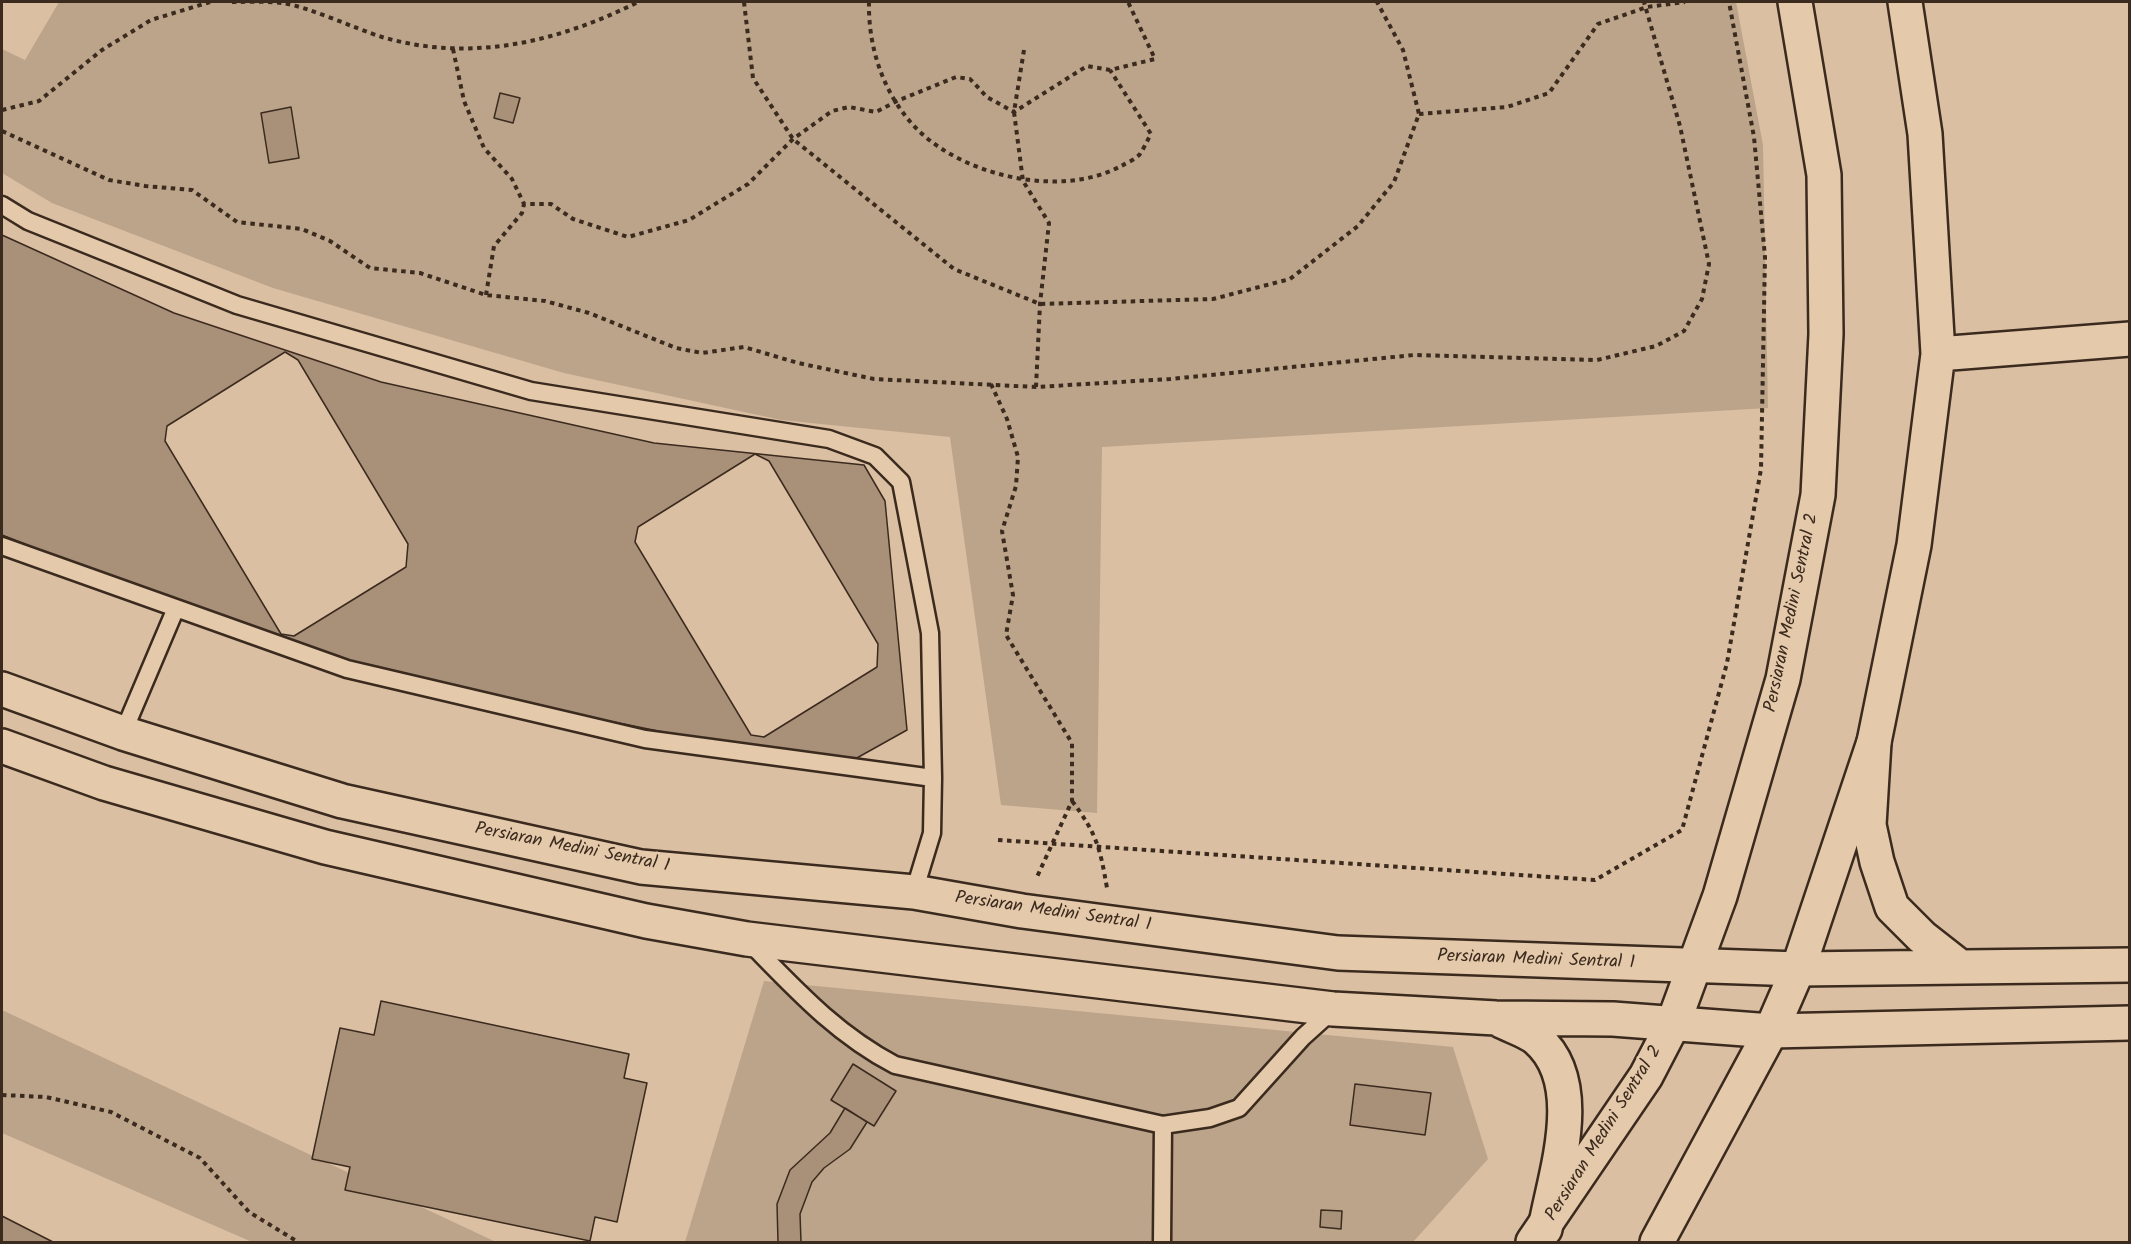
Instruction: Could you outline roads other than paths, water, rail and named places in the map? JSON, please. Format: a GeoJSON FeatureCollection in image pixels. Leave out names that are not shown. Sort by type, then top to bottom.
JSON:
{"type":"FeatureCollection","features":[{"type":"Feature","properties":{"kind":"street","name":"Persiaran Medini Sentral 2"},"geometry":{"type":"LineString","coordinates":[[1539,1236],[1646,1076],[1673,1024],[1720,896],[1783,679],[1818,495],[1826,334],[1824,175],[1795,2]]}},
{"type":"Feature","properties":{"kind":"street"},"geometry":{"type":"LineString","coordinates":[[1658,1242],[1771,1031],[1798,969],[1874,742],[1914,545],[1938,354],[1925,134],[1905,2]]}},
{"type":"Feature","properties":{"kind":"street"},"geometry":{"type":"LineString","coordinates":[[1938,354],[2130,339]]}},
{"type":"Feature","properties":{"kind":"street","name":"Persiaran Medini Sentral 1"},"geometry":{"type":"LineString","coordinates":[[2,689],[123,733],[342,801],[641,867],[914,892],[1022,911],[1338,954],[1798,969],[2130,965]]}},
{"type":"Feature","properties":{"kind":"street"},"geometry":{"type":"LineString","coordinates":[[1874,742],[1869,825],[1876,862],[1892,907],[1922,937],[1959,966]]}},
{"type":"Feature","properties":{"kind":"street"},"geometry":{"type":"LineString","coordinates":[[2,746],[104,783],[325,847],[646,921],[747,939],[1333,1009],[1496,1018],[1613,1020],[1771,1031],[2130,1023]]}},
{"type":"Feature","properties":{"kind":"street"},"geometry":{"type":"LineString","coordinates":[[1496,1018],[1537,1039],[1562,1079],[1567,1112],[1539,1236]]}},
{"type":"Feature","properties":{"kind":"lane"},"geometry":{"type":"LineString","coordinates":[[2,205],[28,221],[237,305],[531,391],[829,440],[875,456],[901,482],[930,633],[932,833],[914,892]]}},
{"type":"Feature","properties":{"kind":"lane"},"geometry":{"type":"LineString","coordinates":[[2,546],[347,669],[645,739],[933,778]]}},
{"type":"Feature","properties":{"kind":"lane"},"geometry":{"type":"LineString","coordinates":[[123,733],[176,608]]}},
{"type":"Feature","properties":{"kind":"lane"},"geometry":{"type":"LineString","coordinates":[[747,939],[836,1027],[863,1048],[895,1065],[1163,1125],[1210,1118],[1239,1108],[1303,1037],[1333,1009]]}},
{"type":"Feature","properties":{"kind":"lane"},"geometry":{"type":"LineString","coordinates":[[1162,1242],[1163,1125]]}}]}
